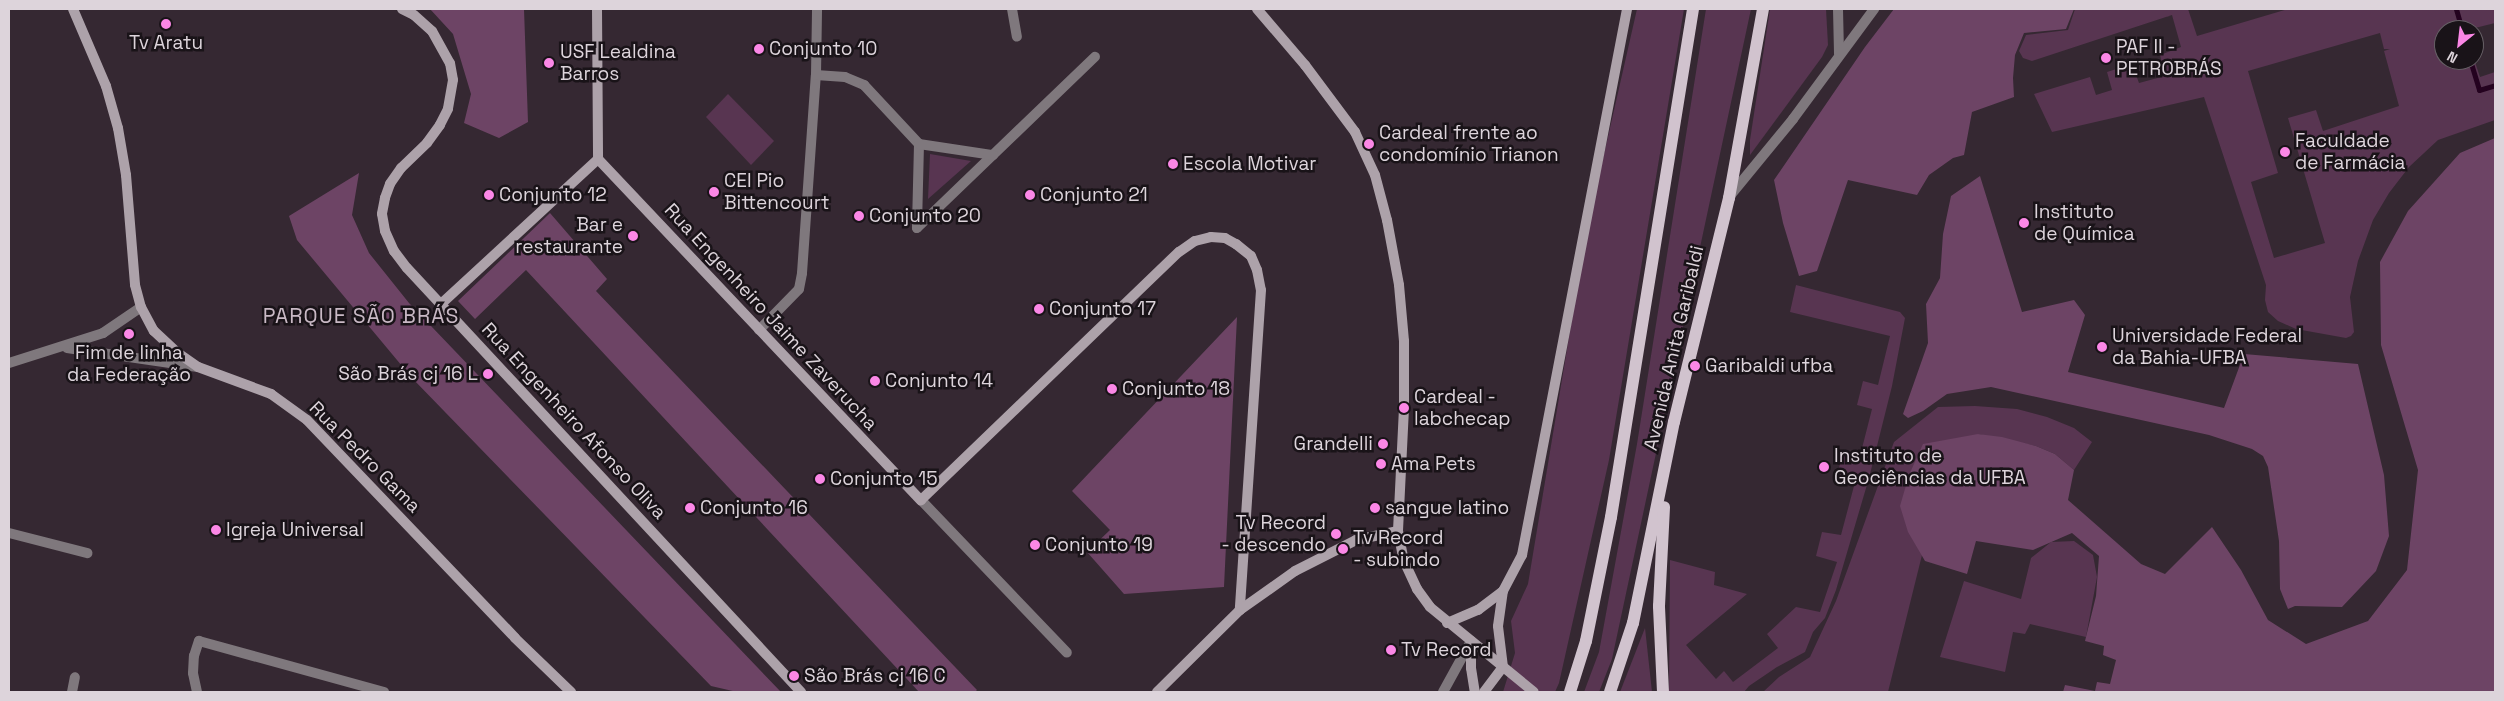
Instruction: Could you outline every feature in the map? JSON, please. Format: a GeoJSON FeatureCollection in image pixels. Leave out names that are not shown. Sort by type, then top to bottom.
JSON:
{"type":"FeatureCollection","features":[{"type":"Feature","properties":{"kind":"main road","name":"Avenida Anita Garibaldi"},"geometry":{"type":"LineString","coordinates":[[1570,692],[1586,641],[1611,517],[1693,9]]}},
{"type":"Feature","properties":{"kind":"main road","name":"Avenida Anita Garibaldi"},"geometry":{"type":"LineString","coordinates":[[1610,692],[1633,623],[1666,471],[1674,422],[1728,198],[1763,9]]}},
{"type":"Feature","properties":{"kind":"main road"},"geometry":{"type":"LineString","coordinates":[[1663,692],[1659,606],[1666,471]]}},
{"type":"Feature","properties":{"kind":"street","name":"Rua Pedro Gama"},"geometry":{"type":"LineString","coordinates":[[73,9],[106,86],[118,128],[126,175],[132,260],[141,308],[154,331],[166,343],[198,367],[271,394],[308,420],[515,638],[571,692]]}},
{"type":"Feature","properties":{"kind":"street","name":"Rua Engenheiro Afonso Oliva"},"geometry":{"type":"LineString","coordinates":[[402,9],[414,15],[432,31],[442,47],[450,63],[452,92],[440,125],[390,184],[384,198],[382,214],[385,231],[394,251],[407,268],[801,692]]}},
{"type":"Feature","properties":{"kind":"street"},"geometry":{"type":"LineString","coordinates":[[441,304],[598,159],[597,9]]}},
{"type":"Feature","properties":{"kind":"street"},"geometry":{"type":"LineString","coordinates":[[759,330],[799,289],[802,272],[816,75],[817,9]]}},
{"type":"Feature","properties":{"kind":"street"},"geometry":{"type":"LineString","coordinates":[[1012,9],[1016,37]]}},
{"type":"Feature","properties":{"kind":"street"},"geometry":{"type":"LineString","coordinates":[[1257,9],[1305,65],[1355,132],[1374,174],[1387,220],[1399,285],[1404,341],[1404,408],[1398,531],[1404,561],[1417,589],[1430,607],[1534,692]]}},
{"type":"Feature","properties":{"kind":"street"},"geometry":{"type":"LineString","coordinates":[[1505,669],[1498,626],[1503,591],[1522,555],[1526,539],[1627,9]]}},
{"type":"Feature","properties":{"kind":"street"},"geometry":{"type":"LineString","coordinates":[[1838,9],[1839,54]]}},
{"type":"Feature","properties":{"kind":"street"},"geometry":{"type":"LineString","coordinates":[[1728,198],[1793,119],[1839,54],[1874,9]]}},
{"type":"Feature","properties":{"kind":"street"},"geometry":{"type":"LineString","coordinates":[[920,144],[917,228],[1095,57]]}},
{"type":"Feature","properties":{"kind":"street"},"geometry":{"type":"LineString","coordinates":[[816,75],[845,77],[864,84],[920,144],[993,155]]}},
{"type":"Feature","properties":{"kind":"street","name":"Rua Engenheiro Jaime Zaverucha"},"geometry":{"type":"LineString","coordinates":[[598,159],[1067,653]]}},
{"type":"Feature","properties":{"kind":"street"},"geometry":{"type":"LineString","coordinates":[[920,500],[1179,252],[1195,241],[1211,237],[1224,238],[1236,244],[1251,256],[1257,270],[1261,290],[1240,610]]}},
{"type":"Feature","properties":{"kind":"street"},"geometry":{"type":"LineString","coordinates":[[9,363],[103,334],[141,308]]}},
{"type":"Feature","properties":{"kind":"street"},"geometry":{"type":"LineString","coordinates":[[64,347],[198,367]]}},
{"type":"Feature","properties":{"kind":"street"},"geometry":{"type":"LineString","coordinates":[[1157,692],[1240,610],[1312,561],[1356,540],[1398,531]]}},
{"type":"Feature","properties":{"kind":"street"},"geometry":{"type":"LineString","coordinates":[[9,533],[87,553]]}},
{"type":"Feature","properties":{"kind":"street"},"geometry":{"type":"LineString","coordinates":[[1447,622],[1478,610],[1503,591]]}},
{"type":"Feature","properties":{"kind":"street"},"geometry":{"type":"LineString","coordinates":[[196,692],[193,673],[194,656],[199,641],[384,692]]}},
{"type":"Feature","properties":{"kind":"street"},"geometry":{"type":"LineString","coordinates":[[1443,692],[1471,641]]}},
{"type":"Feature","properties":{"kind":"street"},"geometry":{"type":"LineString","coordinates":[[1471,641],[1471,668],[1475,692]]}},
{"type":"Feature","properties":{"kind":"street"},"geometry":{"type":"LineString","coordinates":[[1484,692],[1492,678],[1505,669]]}},
{"type":"Feature","properties":{"kind":"street"},"geometry":{"type":"LineString","coordinates":[[72,692],[75,677]]}},
{"type":"Feature","properties":{"kind":"shaded area"},"geometry":{"type":"Polygon","coordinates":[[[430,9],[524,9],[528,122],[499,138],[464,123],[471,94],[453,34],[430,9]]]}},
{"type":"Feature","properties":{"kind":"shaded area"},"geometry":{"type":"Polygon","coordinates":[[[1637,9],[1684,9],[1609,460],[1559,683],[1555,692],[1503,692],[1515,653],[1511,621],[1528,584],[1587,229],[1637,9]]]}},
{"type":"Feature","properties":{"kind":"shaded area"},"geometry":{"type":"Polygon","coordinates":[[[1706,9],[1751,9],[1612,659],[1599,692],[1584,692],[1599,652],[1637,444],[1706,9]]]}},
{"type":"Feature","properties":{"kind":"shaded area"},"geometry":{"type":"Polygon","coordinates":[[[1770,9],[1826,9],[1828,45],[1822,57],[1750,155],[1750,140],[1770,9]]]}},
{"type":"Feature","properties":{"kind":"shaded area"},"geometry":{"type":"Polygon","coordinates":[[[1894,9],[2074,9],[2066,29],[2024,33],[2015,55],[2014,97],[1972,112],[1964,155],[1953,158],[1929,175],[1917,195],[1848,180],[1817,271],[1799,276],[1783,223],[1774,180],[1865,47],[1894,9]]]}},
{"type":"Feature","properties":{"kind":"shaded area"},"geometry":{"type":"Polygon","coordinates":[[[2075,9],[2188,9],[2197,36],[2288,9],[2495,9],[2495,23],[2484,26],[2484,20],[2434,20],[2434,70],[2478,70],[2480,77],[2495,72],[2495,120],[2438,140],[2409,167],[2389,193],[2373,220],[2358,261],[2350,297],[2354,332],[2351,336],[2346,338],[2296,329],[2278,321],[2268,312],[2265,300],[2266,285],[2204,97],[2052,132],[2034,94],[2090,77],[2096,95],[2112,90],[2107,72],[2132,64],[2139,83],[2165,76],[2160,55],[2181,47],[2172,15],[2032,61],[2023,58],[2019,51],[2026,35],[2068,30],[2075,9]],[[2380,33],[2248,71],[2278,173],[2251,182],[2274,258],[2325,243],[2288,118],[2316,110],[2323,131],[2399,106],[2384,51],[2390,49],[2384,49],[2380,33]]]}},
{"type":"Feature","properties":{"kind":"shaded area"},"geometry":{"type":"Polygon","coordinates":[[[728,94],[774,141],[751,165],[706,117],[728,94]]]}},
{"type":"Feature","properties":{"kind":"shaded area"},"geometry":{"type":"Polygon","coordinates":[[[2495,138],[2495,692],[2063,692],[2065,685],[2095,691],[2097,682],[2110,684],[2116,660],[2103,655],[2104,646],[2085,641],[2096,596],[2099,556],[2072,533],[2033,550],[1976,541],[1967,574],[1925,561],[1908,532],[1900,506],[1909,475],[1923,444],[1978,434],[2002,437],[2036,446],[2055,454],[2074,470],[2068,500],[2141,564],[2165,574],[2212,527],[2241,570],[2268,620],[2306,644],[2368,621],[2407,570],[2418,470],[2381,345],[2380,262],[2408,211],[2460,153],[2495,138]]]}},
{"type":"Feature","properties":{"kind":"shaded area"},"geometry":{"type":"Polygon","coordinates":[[[930,154],[971,161],[928,199],[930,154]]]}},
{"type":"Feature","properties":{"kind":"shaded area"},"geometry":{"type":"Polygon","coordinates":[[[359,173],[352,215],[369,253],[409,303],[781,692],[737,692],[711,686],[412,378],[297,240],[289,216],[359,173]]]}},
{"type":"Feature","properties":{"kind":"shaded area"},"geometry":{"type":"Polygon","coordinates":[[[1980,176],[2022,312],[2074,300],[2085,315],[2068,372],[2224,408],[2244,354],[2358,364],[2384,475],[2389,536],[2376,571],[2342,607],[2295,606],[2288,609],[2280,589],[2279,541],[2268,467],[2263,456],[2252,449],[2209,435],[1991,387],[1947,394],[1923,411],[1908,418],[1903,414],[1928,343],[1926,304],[1940,278],[1943,234],[1951,196],[1980,176]]]}},
{"type":"Feature","properties":{"kind":"shaded area"},"geometry":{"type":"Polygon","coordinates":[[[550,213],[607,279],[596,291],[977,690],[975,692],[919,692],[526,270],[475,319],[458,301],[550,213]]]}},
{"type":"Feature","properties":{"kind":"shaded area"},"geometry":{"type":"Polygon","coordinates":[[[1796,285],[1900,312],[1905,318],[1892,386],[1869,478],[1836,590],[1825,618],[1813,632],[1805,652],[1777,667],[1749,686],[1744,692],[1669,692],[1670,560],[1715,572],[1714,585],[1747,594],[1686,645],[1716,679],[1724,671],[1733,682],[1778,648],[1767,634],[1796,607],[1820,612],[1837,562],[1816,556],[1822,532],[1841,535],[1854,486],[1836,480],[1842,456],[1859,460],[1872,409],[1857,405],[1863,381],[1878,385],[1890,336],[1790,312],[1796,285]]]}},
{"type":"Feature","properties":{"kind":"shaded area"},"geometry":{"type":"Polygon","coordinates":[[[1237,317],[1224,587],[1124,594],[1087,552],[1110,530],[1072,491],[1237,317]]]}},
{"type":"Feature","properties":{"kind":"shaded area"},"geometry":{"type":"Polygon","coordinates":[[[1975,406],[2017,409],[2047,417],[2074,428],[2092,442],[2074,470],[2055,454],[2036,446],[1978,434],[1922,555],[1888,692],[1763,692],[1779,677],[1810,657],[1836,601],[1894,442],[1938,407],[1975,406]]]}},
{"type":"Feature","properties":{"kind":"shaded area"},"geometry":{"type":"Polygon","coordinates":[[[2074,541],[2093,555],[2097,577],[2086,637],[2030,624],[2025,634],[2013,632],[2005,672],[1940,657],[1964,581],[2021,599],[2031,558],[2051,542],[2074,541]]]}},
{"type":"Feature","properties":{"kind":"shaded area"},"geometry":{"type":"Polygon","coordinates":[[[1645,628],[1652,692],[1620,692],[1645,628]]]}},
{"type":"Feature","properties":{"kind":"waterway"},"geometry":{"type":"LineString","coordinates":[[2456,9],[2459,20]]}},
{"type":"Feature","properties":{"kind":"waterway"},"geometry":{"type":"LineString","coordinates":[[2473,70],[2479,90],[2495,85]]}},
{"type":"Feature","properties":{"kind":"place","name":"Tv Aratu"},"geometry":{"type":"Point","coordinates":[166,24]}},
{"type":"Feature","properties":{"kind":"place","name":"Conjunto 10"},"geometry":{"type":"Point","coordinates":[759,49]}},
{"type":"Feature","properties":{"kind":"place","name":"PAF II - PETROBRÁS"},"geometry":{"type":"Point","coordinates":[2106,58]}},
{"type":"Feature","properties":{"kind":"place","name":"USF Lealdina Barros"},"geometry":{"type":"Point","coordinates":[549,63]}},
{"type":"Feature","properties":{"kind":"place","name":"Cardeal frente ao condomínio Trianon"},"geometry":{"type":"Point","coordinates":[1369,144]}},
{"type":"Feature","properties":{"kind":"place","name":"Faculdade de Farmácia"},"geometry":{"type":"Point","coordinates":[2285,152]}},
{"type":"Feature","properties":{"kind":"place","name":"Escola Motivar"},"geometry":{"type":"Point","coordinates":[1173,164]}},
{"type":"Feature","properties":{"kind":"place","name":"CEI Pio Bittencourt"},"geometry":{"type":"Point","coordinates":[714,192]}},
{"type":"Feature","properties":{"kind":"place","name":"Conjunto 12"},"geometry":{"type":"Point","coordinates":[489,195]}},
{"type":"Feature","properties":{"kind":"place","name":"Conjunto 21"},"geometry":{"type":"Point","coordinates":[1030,195]}},
{"type":"Feature","properties":{"kind":"place","name":"Conjunto 20"},"geometry":{"type":"Point","coordinates":[859,216]}},
{"type":"Feature","properties":{"kind":"place","name":"Instituto de Química"},"geometry":{"type":"Point","coordinates":[2024,223]}},
{"type":"Feature","properties":{"kind":"place","name":"Bar e restaurante"},"geometry":{"type":"Point","coordinates":[633,236]}},
{"type":"Feature","properties":{"kind":"place","name":"Conjunto 17"},"geometry":{"type":"Point","coordinates":[1039,309]}},
{"type":"Feature","properties":{"kind":"place","name":"Fim de linha da Federação"},"geometry":{"type":"Point","coordinates":[129,334]}},
{"type":"Feature","properties":{"kind":"place","name":"Universidade Federal da Bahia-UFBA"},"geometry":{"type":"Point","coordinates":[2102,347]}},
{"type":"Feature","properties":{"kind":"place","name":"Garibaldi ufba"},"geometry":{"type":"Point","coordinates":[1695,366]}},
{"type":"Feature","properties":{"kind":"place","name":"São Brás cj 16 L"},"geometry":{"type":"Point","coordinates":[488,374]}},
{"type":"Feature","properties":{"kind":"place","name":"Conjunto 14"},"geometry":{"type":"Point","coordinates":[875,381]}},
{"type":"Feature","properties":{"kind":"place","name":"Conjunto 18"},"geometry":{"type":"Point","coordinates":[1112,389]}},
{"type":"Feature","properties":{"kind":"place","name":"Cardeal - labchecap"},"geometry":{"type":"Point","coordinates":[1404,408]}},
{"type":"Feature","properties":{"kind":"place","name":"Grandelli"},"geometry":{"type":"Point","coordinates":[1383,444]}},
{"type":"Feature","properties":{"kind":"place","name":"Ama Pets"},"geometry":{"type":"Point","coordinates":[1381,464]}},
{"type":"Feature","properties":{"kind":"place","name":"Instituto de Geociências da UFBA"},"geometry":{"type":"Point","coordinates":[1824,467]}},
{"type":"Feature","properties":{"kind":"place","name":"Conjunto 15"},"geometry":{"type":"Point","coordinates":[820,479]}},
{"type":"Feature","properties":{"kind":"place","name":"Conjunto 16"},"geometry":{"type":"Point","coordinates":[690,508]}},
{"type":"Feature","properties":{"kind":"place","name":"sangue latino"},"geometry":{"type":"Point","coordinates":[1375,508]}},
{"type":"Feature","properties":{"kind":"place","name":"Igreja Universal"},"geometry":{"type":"Point","coordinates":[216,530]}},
{"type":"Feature","properties":{"kind":"place","name":"Tv Record - descendo"},"geometry":{"type":"Point","coordinates":[1336,534]}},
{"type":"Feature","properties":{"kind":"place","name":"Conjunto 19"},"geometry":{"type":"Point","coordinates":[1035,545]}},
{"type":"Feature","properties":{"kind":"place","name":"Tv Record - subindo"},"geometry":{"type":"Point","coordinates":[1343,549]}},
{"type":"Feature","properties":{"kind":"place","name":"Tv Record"},"geometry":{"type":"Point","coordinates":[1391,650]}},
{"type":"Feature","properties":{"kind":"place","name":"São Brás cj 16 C"},"geometry":{"type":"Point","coordinates":[794,676]}},
{"type":"Feature","properties":{"kind":"district","name":"PARQUE SÃO BRÁS"},"geometry":{"type":"Point","coordinates":[361,316]}}]}
